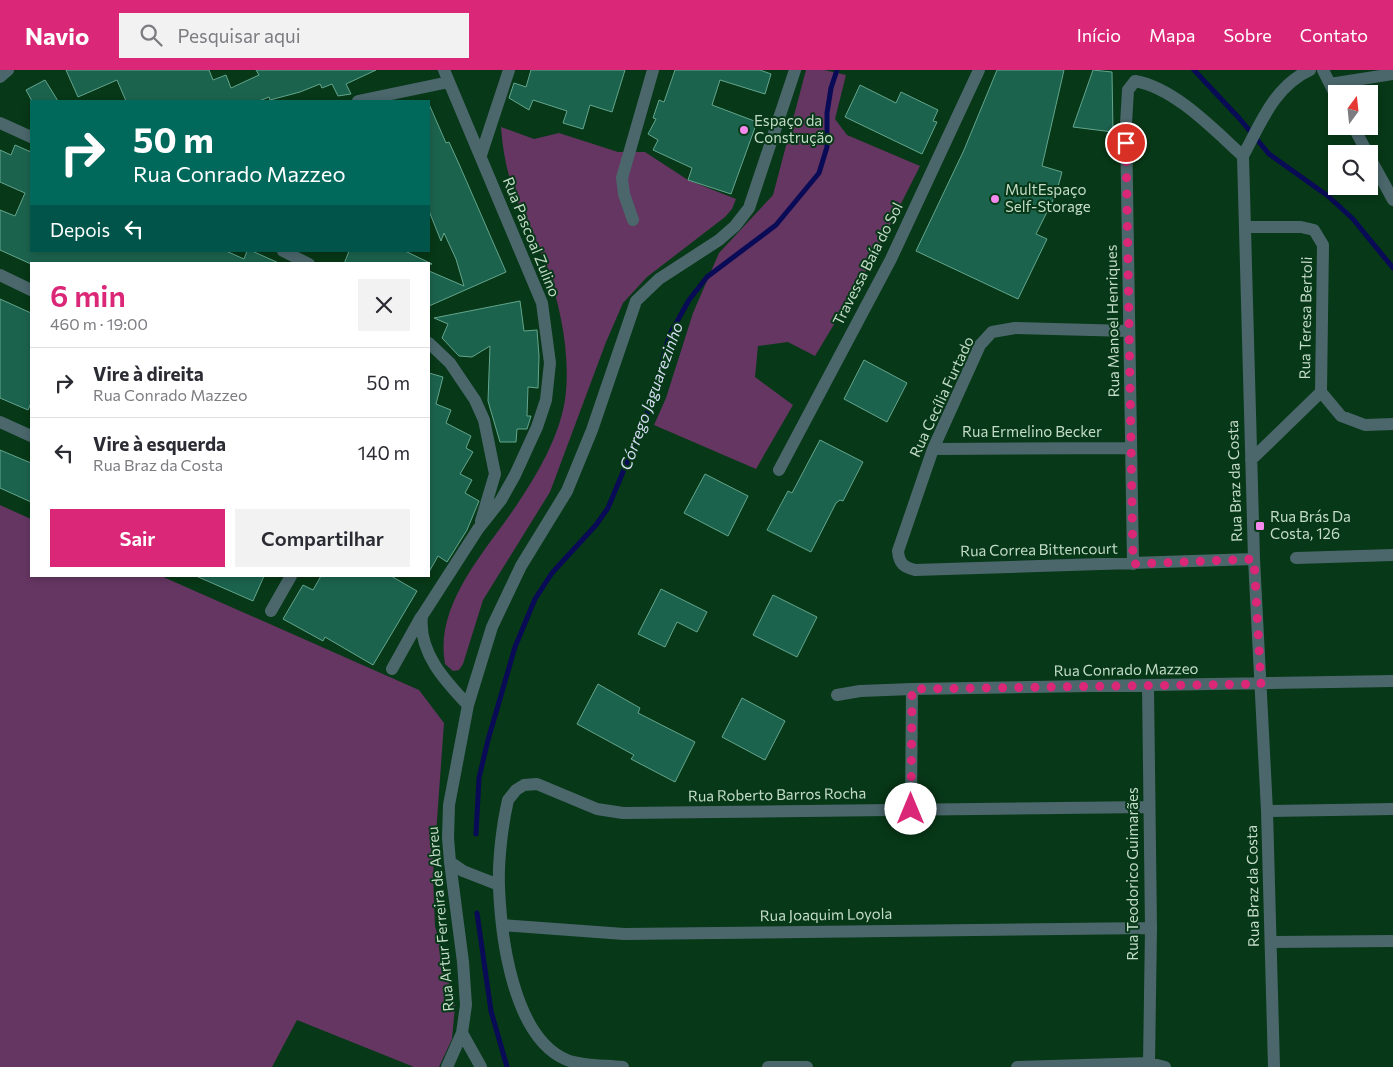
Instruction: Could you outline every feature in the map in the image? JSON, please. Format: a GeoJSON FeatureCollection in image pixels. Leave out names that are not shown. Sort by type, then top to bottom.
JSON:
{"type":"FeatureCollection","features":[{"type":"Feature","properties":{"kind":"street"},"geometry":{"type":"LineString","coordinates":[[0,77],[8,70]]}},
{"type":"Feature","properties":{"kind":"street","name":"Rua Pascoal Zulino"},"geometry":{"type":"LineString","coordinates":[[392,669],[422,616],[478,529],[501,500],[510,484],[537,427],[546,400],[550,363],[542,303],[444,70]]}},
{"type":"Feature","properties":{"kind":"street"},"geometry":{"type":"LineString","coordinates":[[480,154],[508,70]]}},
{"type":"Feature","properties":{"kind":"street"},"geometry":{"type":"LineString","coordinates":[[633,220],[624,194],[622,178],[652,70]]}},
{"type":"Feature","properties":{"kind":"street","name":"Rua Artur Ferreira de Abreu"},"geometry":{"type":"LineString","coordinates":[[447,1067],[462,1032],[466,1005],[463,962],[448,838],[450,805],[468,706],[492,627],[504,598],[537,538],[567,491],[580,462],[636,301],[659,279],[718,240],[735,226],[749,208],[795,70]]}},
{"type":"Feature","properties":{"kind":"street","name":"Travessa Baía do Sol"},"geometry":{"type":"LineString","coordinates":[[779,470],[891,260],[979,70]]}},
{"type":"Feature","properties":{"kind":"street"},"geometry":{"type":"LineString","coordinates":[[1323,70],[1330,84],[1393,74]]}},
{"type":"Feature","properties":{"kind":"street"},"geometry":{"type":"LineString","coordinates":[[1243,156],[1271,105],[1305,71]]}},
{"type":"Feature","properties":{"kind":"street","name":"Rua Manoel Henriques"},"geometry":{"type":"LineString","coordinates":[[1133,564],[1126,102],[1128,90],[1135,81],[1151,84],[1208,124],[1243,156]]}},
{"type":"Feature","properties":{"kind":"street"},"geometry":{"type":"LineString","coordinates":[[363,100],[449,82]]}},
{"type":"Feature","properties":{"kind":"street"},"geometry":{"type":"LineString","coordinates":[[0,123],[30,137]]}},
{"type":"Feature","properties":{"kind":"street","name":"Rua Braz da Costa"},"geometry":{"type":"LineString","coordinates":[[1243,156],[1254,559],[1267,811],[1274,1067]]}},
{"type":"Feature","properties":{"kind":"street"},"geometry":{"type":"LineString","coordinates":[[1378,173],[1393,200]]}},
{"type":"Feature","properties":{"kind":"street","name":"Rua Teresa Bertoli"},"geometry":{"type":"LineString","coordinates":[[1246,227],[1301,227],[1314,230],[1323,245],[1321,392],[1341,416],[1365,425],[1393,424]]}},
{"type":"Feature","properties":{"kind":"street"},"geometry":{"type":"LineString","coordinates":[[285,252],[305,262]]}},
{"type":"Feature","properties":{"kind":"street"},"geometry":{"type":"LineString","coordinates":[[0,275],[30,290]]}},
{"type":"Feature","properties":{"kind":"street","name":"Rua Cecília Furtado"},"geometry":{"type":"LineString","coordinates":[[915,570],[904,567],[899,559],[898,551],[933,449],[980,345],[992,332],[1015,328],[1129,331]]}},
{"type":"Feature","properties":{"kind":"street"},"geometry":{"type":"LineString","coordinates":[[430,344],[450,363],[475,400],[484,420],[495,474],[478,529]]}},
{"type":"Feature","properties":{"kind":"street"},"geometry":{"type":"LineString","coordinates":[[1251,460],[1321,392]]}},
{"type":"Feature","properties":{"kind":"street"},"geometry":{"type":"LineString","coordinates":[[0,422],[30,436]]}},
{"type":"Feature","properties":{"kind":"street","name":"Rua Ermelino Becker"},"geometry":{"type":"LineString","coordinates":[[933,449],[1131,448]]}},
{"type":"Feature","properties":{"kind":"street"},"geometry":{"type":"LineString","coordinates":[[1296,558],[1393,555]]}},
{"type":"Feature","properties":{"kind":"street","name":"Rua Correa Bittencourt"},"geometry":{"type":"LineString","coordinates":[[915,570],[1254,559]]}},
{"type":"Feature","properties":{"kind":"street"},"geometry":{"type":"LineString","coordinates":[[271,611],[290,577]]}},
{"type":"Feature","properties":{"kind":"street"},"geometry":{"type":"LineString","coordinates":[[422,616],[421,626],[428,651],[438,672],[468,706]]}},
{"type":"Feature","properties":{"kind":"street","name":"Rua Conrado Mazzeo"},"geometry":{"type":"LineString","coordinates":[[837,695],[860,691],[912,689],[1393,682]]}},
{"type":"Feature","properties":{"kind":"street","name":"Rua Teodorico Guimarães"},"geometry":{"type":"LineString","coordinates":[[1148,686],[1151,928],[1149,1063]]}},
{"type":"Feature","properties":{"kind":"street"},"geometry":{"type":"LineString","coordinates":[[911,809],[912,689]]}},
{"type":"Feature","properties":{"kind":"street","name":"Rua Roberto Barros Rocha"},"geometry":{"type":"LineString","coordinates":[[493,883],[508,800],[516,790],[524,785],[537,784],[597,809],[623,813],[1149,806]]}},
{"type":"Feature","properties":{"kind":"street"},"geometry":{"type":"LineString","coordinates":[[1267,811],[1393,809]]}},
{"type":"Feature","properties":{"kind":"street"},"geometry":{"type":"LineString","coordinates":[[450,862],[463,871],[493,883],[515,988],[530,1025],[542,1042],[567,1060],[623,1067]]}},
{"type":"Feature","properties":{"kind":"street","name":"Rua Joaquim Loyola"},"geometry":{"type":"LineString","coordinates":[[502,925],[624,934],[1151,928]]}},
{"type":"Feature","properties":{"kind":"street"},"geometry":{"type":"LineString","coordinates":[[1270,942],[1393,941]]}},
{"type":"Feature","properties":{"kind":"street"},"geometry":{"type":"LineString","coordinates":[[462,1032],[481,1067]]}},
{"type":"Feature","properties":{"kind":"street"},"geometry":{"type":"LineString","coordinates":[[1018,1067],[1149,1063],[1165,1067]]}},
{"type":"Feature","properties":{"kind":"street"},"geometry":{"type":"LineString","coordinates":[[768,1067],[808,1067]]}},
{"type":"Feature","properties":{"kind":"shaded area"},"geometry":{"type":"Polygon","coordinates":[[[806,70],[824,70],[846,75],[835,119],[847,135],[920,166],[872,261],[815,356],[788,342],[758,346],[755,377],[793,405],[756,469],[654,425],[666,398],[693,313],[719,253],[773,195],[806,70]]]}},
{"type":"Feature","properties":{"kind":"shaded area"},"geometry":{"type":"Polygon","coordinates":[[[501,127],[534,139],[559,133],[618,152],[645,152],[688,180],[736,199],[732,209],[725,217],[647,277],[623,303],[606,342],[550,492],[483,600],[463,664],[459,670],[453,671],[445,664],[444,641],[447,620],[455,599],[478,559],[526,491],[547,454],[562,414],[567,384],[566,350],[556,298],[546,266],[515,196],[506,162],[501,127]]]}},
{"type":"Feature","properties":{"kind":"shaded area"},"geometry":{"type":"Polygon","coordinates":[[[0,505],[30,519],[30,577],[163,577],[419,690],[444,723],[433,876],[435,926],[455,1006],[452,1039],[439,1067],[414,1067],[297,1020],[272,1067],[0,1067],[0,505]]]}},
{"type":"Feature","properties":{"kind":"building"},"geometry":{"type":"Polygon","coordinates":[[[66,70],[209,70],[213,80],[226,75],[231,88],[259,75],[256,70],[376,70],[346,84],[351,94],[338,96],[332,84],[322,88],[320,84],[300,92],[270,100],[269,97],[262,100],[126,100],[117,80],[78,97],[66,70]]]}},
{"type":"Feature","properties":{"kind":"building"},"geometry":{"type":"Polygon","coordinates":[[[531,70],[625,70],[612,112],[590,105],[583,129],[563,123],[567,111],[533,100],[529,110],[509,98],[514,83],[526,87],[531,70]]]}},
{"type":"Feature","properties":{"kind":"building"},"geometry":{"type":"Polygon","coordinates":[[[675,70],[760,70],[771,74],[765,94],[720,80],[712,105],[757,122],[731,194],[688,180],[692,168],[653,150],[658,140],[648,134],[656,119],[653,118],[659,100],[664,102],[675,70]]]}},
{"type":"Feature","properties":{"kind":"building","name":"MultEspaço Self-Storage"},"geometry":{"type":"Polygon","coordinates":[[[997,70],[1064,70],[1042,166],[1062,172],[1056,194],[1036,234],[1047,239],[1018,299],[916,251],[964,150],[997,70]]]}},
{"type":"Feature","properties":{"kind":"building"},"geometry":{"type":"Polygon","coordinates":[[[1093,70],[1112,72],[1113,132],[1073,127],[1093,70]]]}},
{"type":"Feature","properties":{"kind":"building"},"geometry":{"type":"Polygon","coordinates":[[[45,80],[57,100],[31,100],[26,90],[45,80]]]}},
{"type":"Feature","properties":{"kind":"building"},"geometry":{"type":"Polygon","coordinates":[[[860,85],[896,103],[901,92],[938,110],[933,121],[937,122],[922,154],[845,117],[860,85]]]}},
{"type":"Feature","properties":{"kind":"building"},"geometry":{"type":"Polygon","coordinates":[[[430,106],[446,143],[449,142],[506,272],[430,306],[430,271],[464,286],[456,259],[444,233],[441,241],[430,214],[430,106]]]}},
{"type":"Feature","properties":{"kind":"building"},"geometry":{"type":"Polygon","coordinates":[[[15,145],[30,152],[30,252],[228,252],[244,259],[247,252],[254,252],[277,262],[30,262],[30,264],[0,250],[0,210],[15,216],[25,193],[0,182],[0,150],[11,155],[15,145]]]}},
{"type":"Feature","properties":{"kind":"building"},"geometry":{"type":"Polygon","coordinates":[[[349,252],[407,252],[428,262],[345,262],[349,252]]]}},
{"type":"Feature","properties":{"kind":"building"},"geometry":{"type":"Polygon","coordinates":[[[0,299],[30,313],[30,405],[28,410],[0,398],[0,299]]]}},
{"type":"Feature","properties":{"kind":"building"},"geometry":{"type":"Polygon","coordinates":[[[520,301],[524,331],[537,330],[539,356],[538,388],[528,387],[527,416],[531,416],[527,429],[517,429],[516,442],[500,442],[488,401],[490,346],[472,357],[459,356],[442,338],[448,324],[434,318],[520,301]]]}},
{"type":"Feature","properties":{"kind":"building"},"geometry":{"type":"Polygon","coordinates":[[[864,360],[907,383],[887,422],[844,399],[864,360]]]}},
{"type":"Feature","properties":{"kind":"building"},"geometry":{"type":"Polygon","coordinates":[[[430,373],[443,377],[436,404],[451,410],[446,423],[471,436],[466,448],[473,452],[460,474],[472,480],[465,493],[479,501],[467,530],[447,562],[438,556],[430,570],[430,373]]]}},
{"type":"Feature","properties":{"kind":"building"},"geometry":{"type":"Polygon","coordinates":[[[820,440],[863,462],[843,501],[840,500],[836,503],[811,552],[767,530],[788,491],[792,493],[820,440]]]}},
{"type":"Feature","properties":{"kind":"building"},"geometry":{"type":"Polygon","coordinates":[[[0,450],[30,463],[30,502],[0,488],[0,450]]]}},
{"type":"Feature","properties":{"kind":"building"},"geometry":{"type":"Polygon","coordinates":[[[705,474],[748,496],[728,536],[684,513],[705,474]]]}},
{"type":"Feature","properties":{"kind":"building"},"geometry":{"type":"Polygon","coordinates":[[[198,577],[264,577],[253,601],[198,577]]]}},
{"type":"Feature","properties":{"kind":"building"},"geometry":{"type":"Polygon","coordinates":[[[320,577],[393,577],[417,591],[373,665],[325,637],[323,641],[283,619],[303,585],[313,590],[320,577]]]}},
{"type":"Feature","properties":{"kind":"building"},"geometry":{"type":"Polygon","coordinates":[[[661,589],[707,612],[697,632],[677,622],[665,647],[638,634],[661,589]]]}},
{"type":"Feature","properties":{"kind":"building"},"geometry":{"type":"Polygon","coordinates":[[[773,595],[817,617],[797,657],[753,635],[773,595]]]}},
{"type":"Feature","properties":{"kind":"building"},"geometry":{"type":"Polygon","coordinates":[[[598,684],[640,708],[638,713],[695,742],[675,782],[631,759],[634,755],[577,724],[598,684]]]}},
{"type":"Feature","properties":{"kind":"building"},"geometry":{"type":"Polygon","coordinates":[[[742,698],[785,721],[765,760],[722,737],[742,698]]]}},
{"type":"Feature","properties":{"kind":"waterway","name":"Córrego Jaguarezinho"},"geometry":{"type":"LineString","coordinates":[[476,834],[479,778],[488,740],[515,647],[535,599],[552,573],[596,525],[608,508],[647,414],[670,334],[689,300],[707,277],[776,225],[819,173],[827,147],[827,113],[831,88],[837,70]]}},
{"type":"Feature","properties":{"kind":"waterway"},"geometry":{"type":"LineString","coordinates":[[1194,70],[1239,118],[1269,154],[1328,196],[1353,219],[1393,268]]}},
{"type":"Feature","properties":{"kind":"waterway","name":"Córrego Jaguarezinho"},"geometry":{"type":"LineString","coordinates":[[477,913],[491,1011],[507,1067]]}},
{"type":"Feature","properties":{"kind":"place","name":"Espaço da Construção"},"geometry":{"type":"Point","coordinates":[744,130]}},
{"type":"Feature","properties":{"kind":"place","name":"MultEspaço Self-Storage"},"geometry":{"type":"Point","coordinates":[995,199]}},
{"type":"Feature","properties":{"kind":"place","name":"Rua Brás Da Costa, 126"},"geometry":{"type":"Point","coordinates":[1260,526]}},
{"type":"Feature","properties":{"kind":"route"},"geometry":{"type":"LineString","coordinates":[[911,809],[912,689],[1261,684],[1254,559],[1133,564],[1126,143]]}}]}
